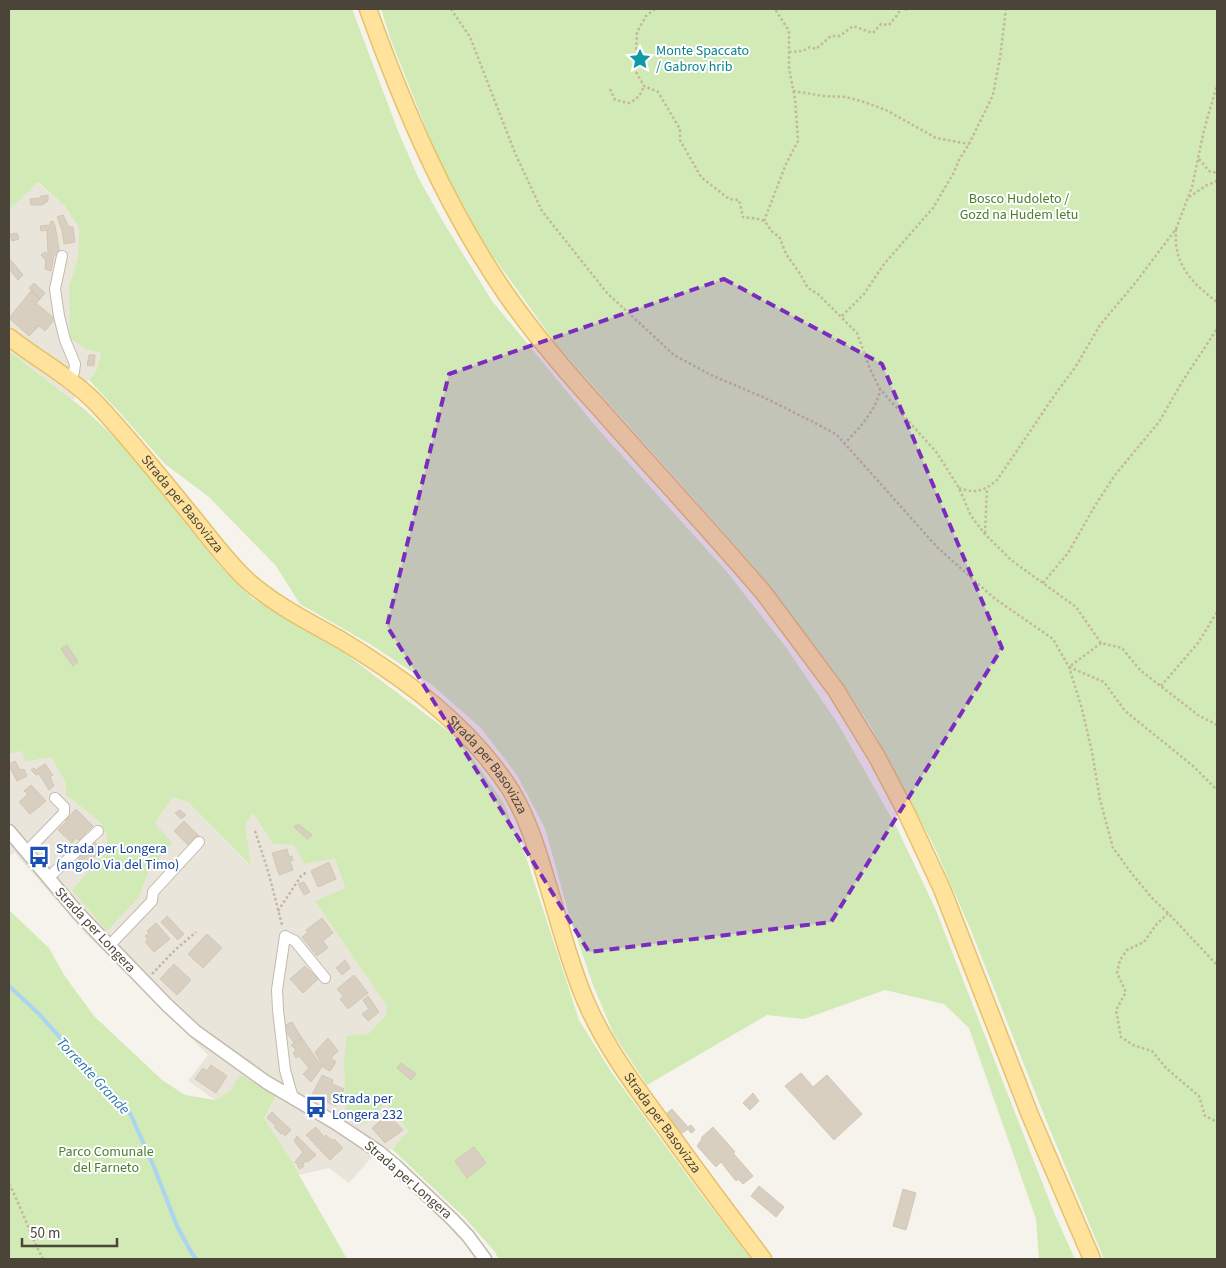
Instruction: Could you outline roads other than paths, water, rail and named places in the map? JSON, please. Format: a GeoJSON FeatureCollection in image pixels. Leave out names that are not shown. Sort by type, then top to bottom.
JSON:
{"type":"FeatureCollection","features":[{"type":"Feature","properties":{"kind":"main road"},"geometry":{"type":"LineString","coordinates":[[368,9],[414,128],[440,184],[468,235],[506,294],[551,354],[763,592],[836,690],[877,757],[907,814],[942,889],[1030,1116],[1092,1259]]}},
{"type":"Feature","properties":{"kind":"main road","name":"Strada per Basovizza"},"geometry":{"type":"LineString","coordinates":[[9,337],[84,390],[122,431],[245,579],[276,602],[349,645],[412,687],[464,732],[494,766],[511,791],[525,818],[536,846],[576,978],[606,1043],[638,1090],[763,1259]]}},
{"type":"Feature","properties":{"kind":"street"},"geometry":{"type":"LineString","coordinates":[[62,256],[55,289],[65,340],[75,364],[74,372],[69,379]]}},
{"type":"Feature","properties":{"kind":"street"},"geometry":{"type":"LineString","coordinates":[[27,852],[64,813],[64,807],[55,798]]}},
{"type":"Feature","properties":{"kind":"street","name":"Strada per Longera"},"geometry":{"type":"LineString","coordinates":[[9,831],[78,913],[144,982],[195,1031],[266,1082],[379,1152],[453,1220],[486,1259]]}},
{"type":"Feature","properties":{"kind":"street"},"geometry":{"type":"LineString","coordinates":[[48,878],[98,831]]}},
{"type":"Feature","properties":{"kind":"street"},"geometry":{"type":"LineString","coordinates":[[109,946],[152,901],[153,892],[200,842]]}},
{"type":"Feature","properties":{"kind":"street"},"geometry":{"type":"LineString","coordinates":[[293,1098],[285,1070],[277,990],[285,936],[295,941],[325,978]]}},
{"type":"Feature","properties":{"kind":"waterway","name":"Torrente Grande"},"geometry":{"type":"LineString","coordinates":[[9,986],[38,1013],[92,1073],[115,1095],[131,1115],[177,1226],[196,1259]]}},
{"type":"Feature","properties":{"kind":"place","name":"Monte Spaccato / Gabrov hrib"},"geometry":{"type":"Point","coordinates":[640,59]}},
{"type":"Feature","properties":{"kind":"place","name":"Strada per Longera (angolo Via del Timo)"},"geometry":{"type":"Point","coordinates":[39,857]}},
{"type":"Feature","properties":{"kind":"place","name":"Strada per Longera 232"},"geometry":{"type":"Point","coordinates":[316,1107]}},
{"type":"Feature","properties":{"kind":"park label","name":"Bosco Hudoleto / Gozd na Hudem letu"},"geometry":{"type":"Point","coordinates":[1019,207]}},
{"type":"Feature","properties":{"kind":"park label","name":"Parco Comunale del Farneto"},"geometry":{"type":"Point","coordinates":[106,1160]}}]}
